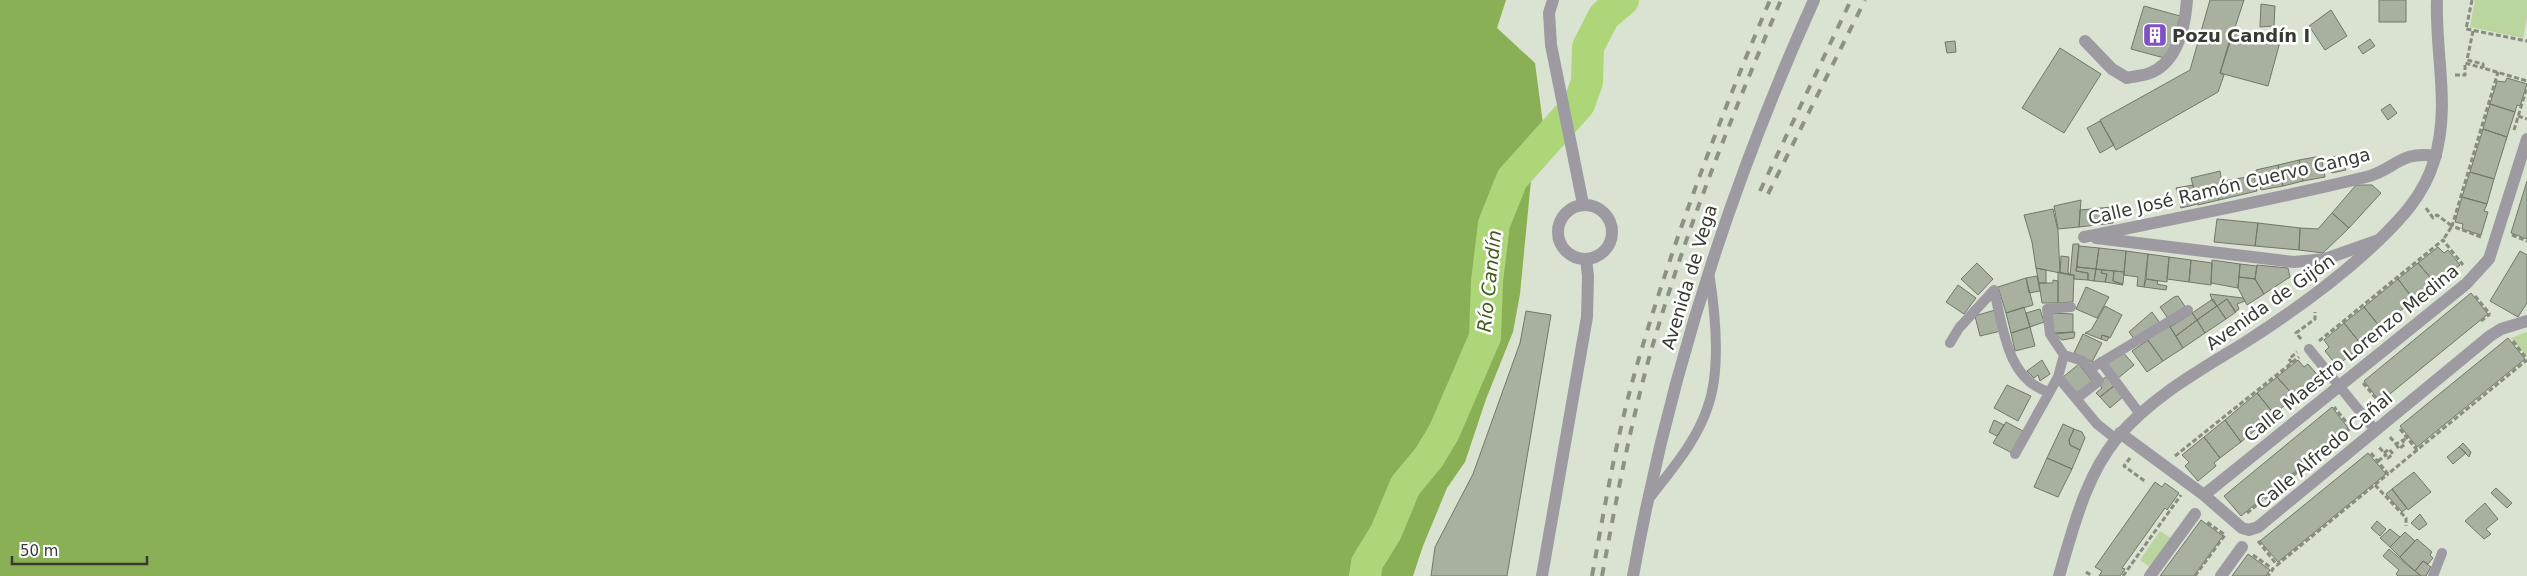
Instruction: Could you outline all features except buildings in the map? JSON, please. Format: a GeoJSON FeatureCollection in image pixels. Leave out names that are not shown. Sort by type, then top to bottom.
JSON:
{"type":"FeatureCollection","features":[{"type":"Feature","properties":{"kind":"street"},"geometry":{"type":"LineString","coordinates":[[1553,0],[1550,21],[1551,45],[1583,204]]}},
{"type":"Feature","properties":{"kind":"street","name":"Avenida de Vega"},"geometry":{"type":"LineString","coordinates":[[1633,576],[1647,502],[1676,379],[1709,270],[1737,185],[1814,0]]}},
{"type":"Feature","properties":{"kind":"street"},"geometry":{"type":"LineString","coordinates":[[2085,41],[2112,69],[2127,78],[2151,73],[2171,57],[2185,24],[2187,0]]}},
{"type":"Feature","properties":{"kind":"street","name":"Avenida de Gijón"},"geometry":{"type":"LineString","coordinates":[[2059,576],[2081,505],[2096,468],[2118,436],[2166,392],[2307,301],[2345,273],[2416,200],[2427,181],[2436,156],[2444,112],[2437,0]]}},
{"type":"Feature","properties":{"kind":"street","name":"Calle Maestro Lorenzo Medina"},"geometry":{"type":"LineString","coordinates":[[2204,495],[2466,284],[2489,259],[2527,139]]}},
{"type":"Feature","properties":{"kind":"street","name":"Calle José Ramón Cuervo Canga"},"geometry":{"type":"LineString","coordinates":[[2379,240],[2325,259],[2294,262],[2084,237],[2214,211],[2369,176],[2402,158],[2419,153],[2436,156]]}},
{"type":"Feature","properties":{"kind":"street"},"geometry":{"type":"LineString","coordinates":[[1583,204],[1600,208],[1606,214],[1612,230],[1608,246],[1594,257],[1586,259],[1576,258],[1561,247],[1557,229],[1566,212],[1583,204]]}},
{"type":"Feature","properties":{"kind":"street"},"geometry":{"type":"LineString","coordinates":[[1542,576],[1588,316],[1586,259]]}},
{"type":"Feature","properties":{"kind":"street","name":"Calle Alfredo Cañal"},"geometry":{"type":"LineString","coordinates":[[2118,436],[2204,495],[2236,523],[2254,528],[2502,329],[2527,321]]}},
{"type":"Feature","properties":{"kind":"street"},"geometry":{"type":"LineString","coordinates":[[2150,576],[2195,514]]}},
{"type":"Feature","properties":{"kind":"street"},"geometry":{"type":"LineString","coordinates":[[2221,576],[2242,547]]}},
{"type":"Feature","properties":{"kind":"lane"},"geometry":{"type":"LineString","coordinates":[[1647,502],[1688,448],[1709,405],[1715,360],[1713,300],[1709,270]]}},
{"type":"Feature","properties":{"kind":"lane"},"geometry":{"type":"LineString","coordinates":[[1950,343],[1959,328],[1994,290],[2011,355],[2025,379],[2037,389],[2049,392]]}},
{"type":"Feature","properties":{"kind":"lane"},"geometry":{"type":"LineString","coordinates":[[2071,307],[2047,309],[2050,334],[2064,355],[2083,361],[2099,381],[2076,399]]}},
{"type":"Feature","properties":{"kind":"lane"},"geometry":{"type":"LineString","coordinates":[[2090,369],[2188,310]]}},
{"type":"Feature","properties":{"kind":"lane"},"geometry":{"type":"LineString","coordinates":[[2305,352],[2338,386],[2374,430]]}},
{"type":"Feature","properties":{"kind":"lane"},"geometry":{"type":"LineString","coordinates":[[2015,454],[2058,377],[2064,355]]}},
{"type":"Feature","properties":{"kind":"lane"},"geometry":{"type":"LineString","coordinates":[[2101,362],[2140,414]]}},
{"type":"Feature","properties":{"kind":"lane"},"geometry":{"type":"LineString","coordinates":[[2058,377],[2097,424],[2118,436]]}},
{"type":"Feature","properties":{"kind":"lane"},"geometry":{"type":"LineString","coordinates":[[2433,576],[2442,552]]}},
{"type":"Feature","properties":{"kind":"path"},"geometry":{"type":"LineString","coordinates":[[2472,0],[2466,29],[2527,41]]}},
{"type":"Feature","properties":{"kind":"path"},"geometry":{"type":"LineString","coordinates":[[2473,31],[2467,60],[2484,64],[2483,68]]}},
{"type":"Feature","properties":{"kind":"path"},"geometry":{"type":"LineString","coordinates":[[2455,75],[2465,74],[2465,64],[2527,81]]}},
{"type":"Feature","properties":{"kind":"path"},"geometry":{"type":"LineString","coordinates":[[2322,349],[2317,343],[2443,240],[2452,226],[2498,72]]}},
{"type":"Feature","properties":{"kind":"path"},"geometry":{"type":"LineString","coordinates":[[2513,134],[2527,87]]}},
{"type":"Feature","properties":{"kind":"path"},"geometry":{"type":"LineString","coordinates":[[2518,116],[2527,119]]}},
{"type":"Feature","properties":{"kind":"path"},"geometry":{"type":"LineString","coordinates":[[2425,208],[2433,218],[2437,215],[2452,226],[2482,237]]}},
{"type":"Feature","properties":{"kind":"path"},"geometry":{"type":"LineString","coordinates":[[2480,243],[2484,232]]}},
{"type":"Feature","properties":{"kind":"path"},"geometry":{"type":"LineString","coordinates":[[2443,240],[2464,265]]}},
{"type":"Feature","properties":{"kind":"path"},"geometry":{"type":"LineString","coordinates":[[2459,269],[2468,261]]}},
{"type":"Feature","properties":{"kind":"path"},"geometry":{"type":"LineString","coordinates":[[2254,528],[2278,565],[2527,359],[2466,284]]}},
{"type":"Feature","properties":{"kind":"path"},"geometry":{"type":"LineString","coordinates":[[2476,326],[2490,314]]}},
{"type":"Feature","properties":{"kind":"path"},"geometry":{"type":"LineString","coordinates":[[2175,456],[2305,352]]}},
{"type":"Feature","properties":{"kind":"path"},"geometry":{"type":"LineString","coordinates":[[2289,358],[2292,363]]}},
{"type":"Feature","properties":{"kind":"path"},"geometry":{"type":"LineString","coordinates":[[2355,373],[2381,404],[2388,398]]}},
{"type":"Feature","properties":{"kind":"path"},"geometry":{"type":"LineString","coordinates":[[2236,523],[2351,428],[2326,397]]}},
{"type":"Feature","properties":{"kind":"path"},"geometry":{"type":"LineString","coordinates":[[2391,417],[2417,450]]}},
{"type":"Feature","properties":{"kind":"path"},"geometry":{"type":"LineString","coordinates":[[2361,441],[2388,474]]}},
{"type":"Feature","properties":{"kind":"path"},"geometry":{"type":"LineString","coordinates":[[2396,444],[2399,449],[2405,444],[2403,442]]}},
{"type":"Feature","properties":{"kind":"path"},"geometry":{"type":"LineString","coordinates":[[2170,450],[2181,463]]}},
{"type":"Feature","properties":{"kind":"path"},"geometry":{"type":"LineString","coordinates":[[2131,458],[2124,466],[2146,482]]}},
{"type":"Feature","properties":{"kind":"path"},"geometry":{"type":"LineString","coordinates":[[2375,485],[2406,518],[2406,526]]}},
{"type":"Feature","properties":{"kind":"path"},"geometry":{"type":"LineString","coordinates":[[2123,576],[2183,493],[2176,488]]}},
{"type":"Feature","properties":{"kind":"path"},"geometry":{"type":"LineString","coordinates":[[2195,514],[2225,535],[2195,576]]}},
{"type":"Feature","properties":{"kind":"path"},"geometry":{"type":"LineString","coordinates":[[2242,547],[2273,569],[2268,576]]}},
{"type":"Feature","properties":{"kind":"path"},"geometry":{"type":"LineString","coordinates":[[2086,572],[2092,576]]}},
{"type":"Feature","properties":{"kind":"green space"},"geometry":{"type":"Polygon","coordinates":[[[0,0],[1506,0],[1497,28],[1535,63],[1543,124],[1531,180],[1520,294],[1513,332],[1486,399],[1465,462],[1447,488],[1413,576],[0,576],[0,0]]]}},
{"type":"Feature","properties":{"kind":"green space"},"geometry":{"type":"Polygon","coordinates":[[[2475,0],[2527,0],[2527,18],[2523,38],[2470,27],[2475,0]]]}},
{"type":"Feature","properties":{"kind":"green space"},"geometry":{"type":"Polygon","coordinates":[[[2527,332],[2527,356],[2511,338],[2527,332]]]}},
{"type":"Feature","properties":{"kind":"green space"},"geometry":{"type":"Polygon","coordinates":[[[2160,531],[2172,539],[2151,568],[2140,560],[2160,531]]]}},
{"type":"Feature","properties":{"kind":"waterway","name":"Río Candín"},"geometry":{"type":"LineString","coordinates":[[1365,576],[1367,563],[1386,532],[1405,486],[1429,457],[1444,432],[1485,337],[1487,281],[1494,224],[1512,179],[1579,104],[1587,82],[1588,47],[1604,16],[1623,0]]}},
{"type":"Feature","properties":{"kind":"railway"},"geometry":{"type":"LineString","coordinates":[[1592,576],[1623,417],[1651,319],[1698,181],[1770,0]]}},
{"type":"Feature","properties":{"kind":"railway"},"geometry":{"type":"LineString","coordinates":[[1602,576],[1633,420],[1660,322],[1708,182],[1743,90],[1781,0]]}},
{"type":"Feature","properties":{"kind":"railway"},"geometry":{"type":"LineString","coordinates":[[1760,191],[1851,0]]}},
{"type":"Feature","properties":{"kind":"railway"},"geometry":{"type":"LineString","coordinates":[[1768,194],[1865,0]]}},
{"type":"Feature","properties":{"kind":"place","name":"Pozu Candín I"},"geometry":{"type":"Point","coordinates":[2155,35]}}]}
